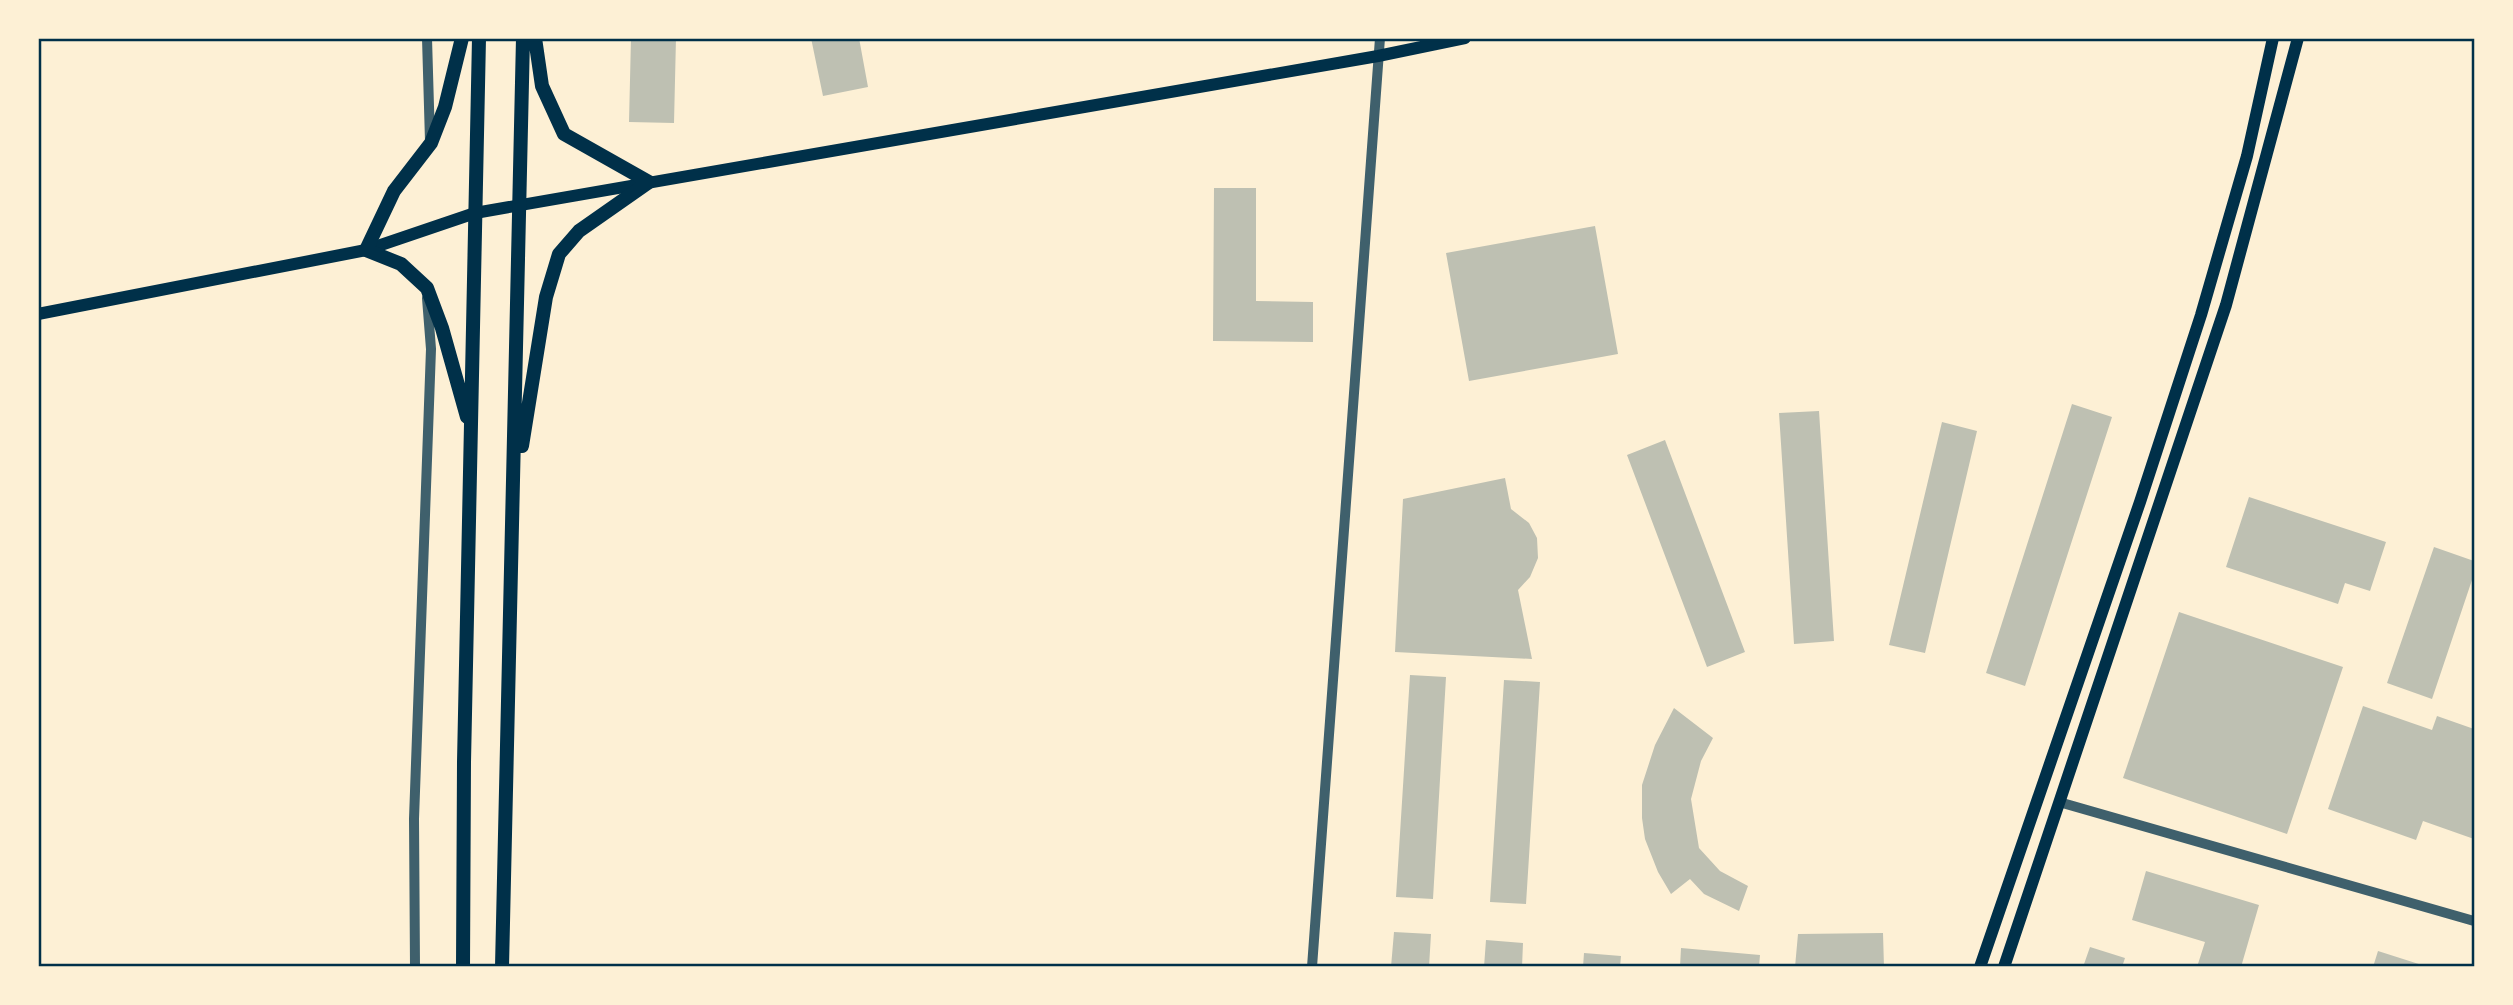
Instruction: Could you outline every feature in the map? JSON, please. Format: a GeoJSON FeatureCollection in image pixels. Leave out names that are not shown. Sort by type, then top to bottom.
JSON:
{"type":"FeatureCollection","features":[{"type":"Feature","properties":{"kind":"main road"},"geometry":{"type":"LineString","coordinates":[[366,250],[394,191],[430,143],[445,107],[462,38]]}},
{"type":"Feature","properties":{"kind":"main road"},"geometry":{"type":"LineString","coordinates":[[463,967],[479,38]]}},
{"type":"Feature","properties":{"kind":"main road"},"geometry":{"type":"LineString","coordinates":[[502,967],[523,38]]}},
{"type":"Feature","properties":{"kind":"main road"},"geometry":{"type":"LineString","coordinates":[[535,38],[542,86],[564,134],[649,182]]}},
{"type":"Feature","properties":{"kind":"main road"},"geometry":{"type":"LineString","coordinates":[[38,314],[366,250],[475,213],[1378,56],[1465,38]]}},
{"type":"Feature","properties":{"kind":"main road"},"geometry":{"type":"LineString","coordinates":[[1980,967],[2201,316],[2247,156],[2273,38]]}},
{"type":"Feature","properties":{"kind":"main road"},"geometry":{"type":"LineString","coordinates":[[2004,967],[2226,305],[2298,38]]}},
{"type":"Feature","properties":{"kind":"main road"},"geometry":{"type":"LineString","coordinates":[[513,496],[546,297],[559,254],[579,231],[649,182]]}},
{"type":"Feature","properties":{"kind":"main road"},"geometry":{"type":"LineString","coordinates":[[366,250],[401,264],[427,288],[442,328],[471,432]]}},
{"type":"Feature","properties":{"kind":"main road"},"geometry":{"type":"LineString","coordinates":[[457,967],[463,937]]}},
{"type":"Feature","properties":{"kind":"main road"},"geometry":{"type":"LineString","coordinates":[[503,942],[508,967]]}},
{"type":"Feature","properties":{"kind":"street"},"geometry":{"type":"LineString","coordinates":[[427,38],[430,143]]}},
{"type":"Feature","properties":{"kind":"street"},"geometry":{"type":"LineString","coordinates":[[1312,967],[1380,38]]}},
{"type":"Feature","properties":{"kind":"street"},"geometry":{"type":"LineString","coordinates":[[415,967],[414,819],[431,349],[427,288]]}},
{"type":"Feature","properties":{"kind":"street"},"geometry":{"type":"LineString","coordinates":[[2059,802],[2474,921]]}},
{"type":"Feature","properties":{"kind":"building"},"geometry":{"type":"Polygon","coordinates":[[[631,38],[676,38],[674,123],[629,122],[631,38]]]}},
{"type":"Feature","properties":{"kind":"building"},"geometry":{"type":"Polygon","coordinates":[[[811,38],[859,38],[868,87],[823,96],[811,38]]]}},
{"type":"Feature","properties":{"kind":"building"},"geometry":{"type":"Polygon","coordinates":[[[1214,188],[1256,188],[1256,301],[1313,302],[1313,342],[1213,341],[1214,188]]]}},
{"type":"Feature","properties":{"kind":"building"},"geometry":{"type":"Polygon","coordinates":[[[1595,226],[1618,354],[1469,381],[1446,253],[1595,226]]]}},
{"type":"Feature","properties":{"kind":"building"},"geometry":{"type":"Polygon","coordinates":[[[2072,404],[2112,417],[2025,686],[1986,673],[2072,404]]]}},
{"type":"Feature","properties":{"kind":"building"},"geometry":{"type":"Polygon","coordinates":[[[1819,411],[1834,641],[1794,644],[1779,413],[1819,411]]]}},
{"type":"Feature","properties":{"kind":"building"},"geometry":{"type":"Polygon","coordinates":[[[1942,422],[1977,431],[1925,653],[1889,645],[1942,422]]]}},
{"type":"Feature","properties":{"kind":"building"},"geometry":{"type":"Polygon","coordinates":[[[1665,440],[1745,652],[1707,667],[1627,455],[1665,440]]]}},
{"type":"Feature","properties":{"kind":"building"},"geometry":{"type":"Polygon","coordinates":[[[1505,478],[1511,509],[1529,523],[1537,538],[1538,558],[1530,577],[1518,590],[1532,659],[1395,652],[1403,499],[1505,478]]]}},
{"type":"Feature","properties":{"kind":"building"},"geometry":{"type":"Polygon","coordinates":[[[2249,497],[2386,542],[2370,591],[2345,583],[2338,604],[2226,567],[2249,497]]]}},
{"type":"Feature","properties":{"kind":"building"},"geometry":{"type":"Polygon","coordinates":[[[2434,547],[2474,561],[2474,574],[2432,699],[2387,683],[2434,547]]]}},
{"type":"Feature","properties":{"kind":"building"},"geometry":{"type":"Polygon","coordinates":[[[2179,612],[2343,667],[2287,834],[2123,778],[2179,612]]]}},
{"type":"Feature","properties":{"kind":"building"},"geometry":{"type":"Polygon","coordinates":[[[1410,675],[1446,677],[1433,899],[1396,897],[1410,675]]]}},
{"type":"Feature","properties":{"kind":"building"},"geometry":{"type":"Polygon","coordinates":[[[1504,680],[1540,682],[1526,904],[1490,902],[1504,680]]]}},
{"type":"Feature","properties":{"kind":"building"},"geometry":{"type":"Polygon","coordinates":[[[2363,706],[2432,730],[2437,716],[2474,729],[2474,839],[2423,821],[2416,840],[2328,809],[2363,706]]]}},
{"type":"Feature","properties":{"kind":"building"},"geometry":{"type":"Polygon","coordinates":[[[1674,708],[1713,738],[1701,761],[1691,799],[1699,848],[1720,871],[1748,886],[1739,911],[1704,894],[1690,879],[1671,894],[1658,872],[1645,839],[1642,785],[1655,745],[1674,708]]]}},
{"type":"Feature","properties":{"kind":"building"},"geometry":{"type":"Polygon","coordinates":[[[2146,871],[2259,905],[2241,967],[2197,967],[2205,942],[2132,920],[2146,871]]]}},
{"type":"Feature","properties":{"kind":"building"},"geometry":{"type":"Polygon","coordinates":[[[1394,932],[1431,934],[1429,967],[1391,967],[1394,932]]]}},
{"type":"Feature","properties":{"kind":"building"},"geometry":{"type":"Polygon","coordinates":[[[1883,933],[1884,967],[1795,967],[1798,934],[1883,933]]]}},
{"type":"Feature","properties":{"kind":"building"},"geometry":{"type":"Polygon","coordinates":[[[1486,940],[1523,943],[1522,967],[1484,967],[1486,940]]]}},
{"type":"Feature","properties":{"kind":"building"},"geometry":{"type":"Polygon","coordinates":[[[2090,947],[2125,958],[2122,967],[2083,967],[2090,947]]]}},
{"type":"Feature","properties":{"kind":"building"},"geometry":{"type":"Polygon","coordinates":[[[1681,948],[1760,955],[1759,967],[1680,967],[1681,948]]]}},
{"type":"Feature","properties":{"kind":"building"},"geometry":{"type":"Polygon","coordinates":[[[2378,951],[2425,966],[2425,967],[2373,967],[2378,951]]]}},
{"type":"Feature","properties":{"kind":"building"},"geometry":{"type":"Polygon","coordinates":[[[1584,953],[1621,956],[1620,967],[1583,967],[1584,953]]]}}]}
